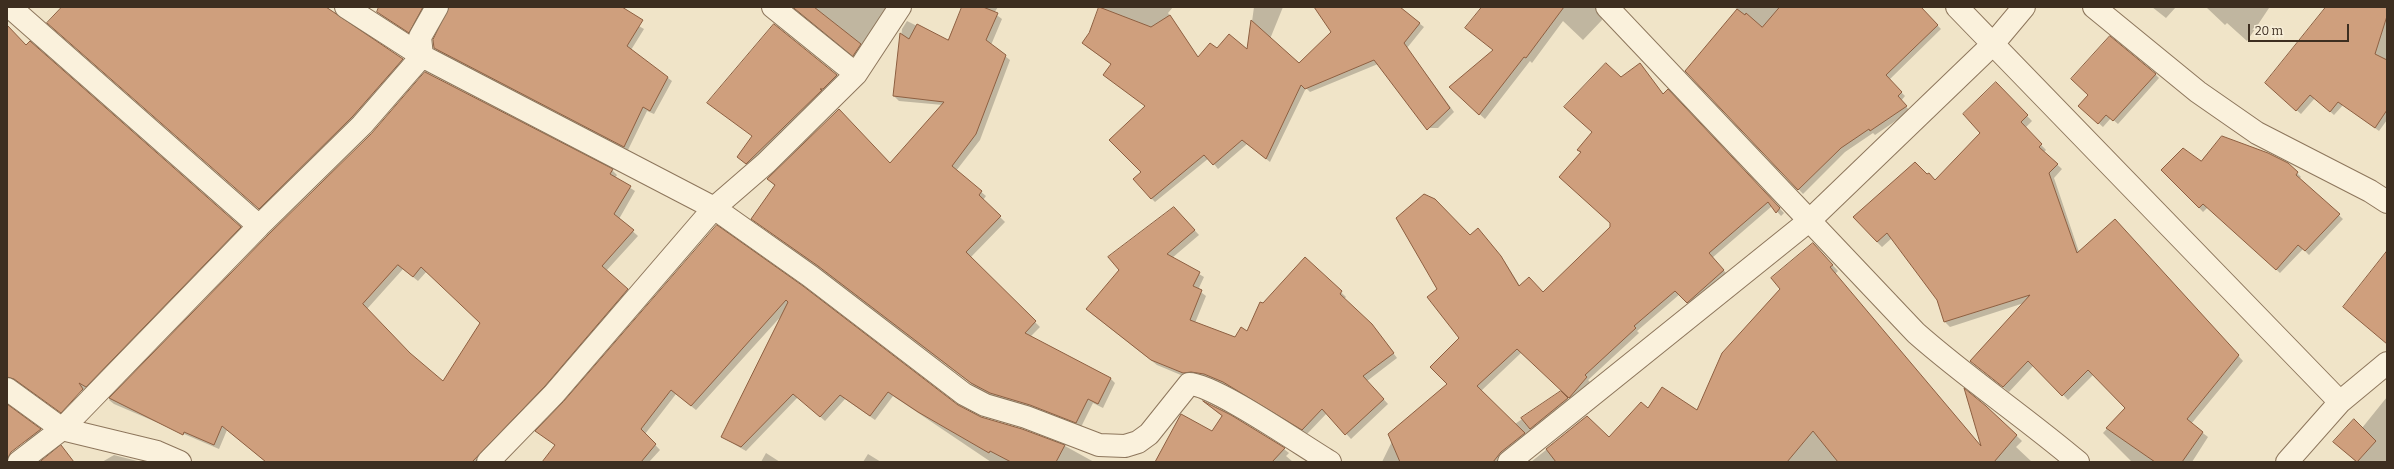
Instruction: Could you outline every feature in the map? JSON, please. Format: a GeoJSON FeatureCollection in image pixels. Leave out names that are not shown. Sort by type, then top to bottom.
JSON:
{"type":"FeatureCollection","features":[{"type":"Feature","properties":{"kind":"street"},"geometry":{"type":"LineString","coordinates":[[10,7],[259,226]]}},
{"type":"Feature","properties":{"kind":"street"},"geometry":{"type":"LineString","coordinates":[[346,7],[422,56],[714,208],[816,281],[964,394],[985,404],[1026,417],[1098,445],[1125,446],[1138,442],[1149,434],[1189,384],[1196,384],[1228,399],[1330,462]]}},
{"type":"Feature","properties":{"kind":"street"},"geometry":{"type":"LineString","coordinates":[[18,462],[62,429],[259,226],[362,125],[422,56],[420,37],[437,7]]}},
{"type":"Feature","properties":{"kind":"street"},"geometry":{"type":"LineString","coordinates":[[773,7],[856,74]]}},
{"type":"Feature","properties":{"kind":"street"},"geometry":{"type":"LineString","coordinates":[[488,462],[554,394],[714,208],[766,163],[856,74],[900,7]]}},
{"type":"Feature","properties":{"kind":"street"},"geometry":{"type":"LineString","coordinates":[[1607,7],[1916,333],[1961,373],[2013,410],[2078,462]]}},
{"type":"Feature","properties":{"kind":"street"},"geometry":{"type":"LineString","coordinates":[[1957,7],[2340,402]]}},
{"type":"Feature","properties":{"kind":"street"},"geometry":{"type":"LineString","coordinates":[[1509,462],[1810,220],[1993,44],[2024,7]]}},
{"type":"Feature","properties":{"kind":"street"},"geometry":{"type":"LineString","coordinates":[[2094,7],[2198,92],[2257,132],[2370,191],[2387,202]]}},
{"type":"Feature","properties":{"kind":"street"},"geometry":{"type":"LineString","coordinates":[[2288,462],[2340,402],[2387,362]]}},
{"type":"Feature","properties":{"kind":"street"},"geometry":{"type":"LineString","coordinates":[[7,389],[62,429],[157,452],[180,462]]}},
{"type":"Feature","properties":{"kind":"building"},"geometry":{"type":"Polygon","coordinates":[[[62,7],[326,7],[403,59],[353,116],[259,209],[47,23],[62,7]]]}},
{"type":"Feature","properties":{"kind":"building"},"geometry":{"type":"Polygon","coordinates":[[[379,7],[423,7],[409,33],[377,12],[379,7]]]}},
{"type":"Feature","properties":{"kind":"building"},"geometry":{"type":"Polygon","coordinates":[[[449,7],[622,7],[643,20],[627,46],[668,77],[650,111],[643,107],[624,147],[434,48],[433,40],[449,7]]]}},
{"type":"Feature","properties":{"kind":"building"},"geometry":{"type":"Polygon","coordinates":[[[793,7],[814,7],[861,44],[853,56],[793,7]]]}},
{"type":"Feature","properties":{"kind":"building"},"geometry":{"type":"Polygon","coordinates":[[[962,7],[983,7],[998,13],[986,40],[1006,55],[976,134],[952,166],[982,191],[979,195],[1001,216],[966,252],[1036,321],[1025,333],[1111,378],[1098,404],[1088,399],[1076,423],[1030,405],[990,393],[971,383],[818,266],[751,219],[775,185],[767,179],[839,109],[890,163],[944,102],[893,96],[900,33],[909,39],[917,24],[948,40],[962,7]]]}},
{"type":"Feature","properties":{"kind":"building"},"geometry":{"type":"Polygon","coordinates":[[[1099,7],[1151,27],[1170,15],[1198,57],[1210,43],[1217,48],[1229,34],[1247,49],[1251,20],[1299,63],[1331,32],[1314,7],[1400,7],[1420,23],[1404,43],[1450,108],[1427,130],[1374,60],[1305,89],[1301,85],[1266,159],[1242,140],[1213,165],[1204,155],[1151,199],[1133,179],[1141,172],[1109,140],[1145,106],[1103,75],[1111,64],[1082,43],[1089,33],[1099,7]]]}},
{"type":"Feature","properties":{"kind":"building"},"geometry":{"type":"Polygon","coordinates":[[[1482,7],[1564,7],[1526,58],[1524,57],[1479,115],[1449,87],[1493,50],[1465,28],[1482,7]]]}},
{"type":"Feature","properties":{"kind":"building"},"geometry":{"type":"Polygon","coordinates":[[[1780,7],[1921,7],[1938,25],[1886,75],[1902,92],[1898,96],[1907,106],[1870,131],[1869,129],[1841,148],[1798,190],[1685,71],[1737,9],[1745,15],[1746,13],[1762,27],[1780,7]]]}},
{"type":"Feature","properties":{"kind":"building"},"geometry":{"type":"Polygon","coordinates":[[[2326,7],[2387,7],[2387,16],[2375,54],[2387,60],[2387,110],[2375,128],[2338,102],[2330,112],[2310,95],[2296,111],[2265,83],[2326,7]]]}},
{"type":"Feature","properties":{"kind":"building"},"geometry":{"type":"Polygon","coordinates":[[[774,24],[837,75],[823,89],[820,89],[822,90],[746,164],[737,157],[752,136],[707,103],[774,24]]]}},
{"type":"Feature","properties":{"kind":"building"},"geometry":{"type":"Polygon","coordinates":[[[7,25],[26,45],[30,41],[241,227],[86,387],[79,383],[83,389],[61,413],[14,379],[7,377],[7,25]]]}},
{"type":"Feature","properties":{"kind":"building"},"geometry":{"type":"Polygon","coordinates":[[[2110,36],[2156,74],[2113,121],[2106,115],[2098,124],[2078,106],[2088,95],[2071,79],[2110,36]]]}},
{"type":"Feature","properties":{"kind":"building"},"geometry":{"type":"Polygon","coordinates":[[[1606,63],[1621,77],[1640,63],[1663,94],[1668,89],[1780,208],[1776,213],[1768,202],[1709,253],[1724,270],[1687,303],[1675,291],[1634,326],[1636,328],[1585,375],[1587,377],[1569,398],[1517,349],[1477,386],[1525,433],[1501,452],[1493,462],[1400,462],[1388,434],[1447,384],[1430,367],[1459,338],[1427,297],[1437,289],[1396,218],[1424,194],[1435,199],[1470,235],[1478,228],[1501,256],[1519,286],[1529,277],[1543,292],[1610,227],[1610,223],[1559,177],[1581,152],[1577,150],[1592,132],[1564,107],[1606,63]]]}},
{"type":"Feature","properties":{"kind":"building"},"geometry":{"type":"Polygon","coordinates":[[[425,72],[613,169],[610,174],[631,186],[614,214],[634,230],[602,266],[628,289],[545,386],[472,462],[266,462],[222,426],[214,445],[184,432],[183,435],[109,398],[268,235],[371,134],[425,72]],[[398,265],[363,304],[410,353],[443,381],[480,323],[421,267],[413,277],[398,265]]]}},
{"type":"Feature","properties":{"kind":"building"},"geometry":{"type":"Polygon","coordinates":[[[1996,82],[2028,115],[2021,122],[2042,144],[2039,147],[2058,164],[2049,173],[2077,253],[2115,219],[2239,355],[2187,419],[2203,432],[2182,462],[2155,462],[2106,428],[2125,408],[2088,370],[2062,396],[2028,361],[2003,387],[1970,361],[2030,295],[1944,322],[1937,300],[1887,233],[1877,242],[1853,217],[1915,162],[1935,180],[1980,133],[1963,114],[1996,82]]]}},
{"type":"Feature","properties":{"kind":"building"},"geometry":{"type":"Polygon","coordinates":[[[2222,136],[2268,153],[2288,163],[2298,172],[2296,175],[2340,214],[2305,251],[2298,245],[2276,270],[2203,204],[2199,208],[2161,170],[2183,148],[2201,161],[2222,136]]]}},
{"type":"Feature","properties":{"kind":"building"},"geometry":{"type":"Polygon","coordinates":[[[1174,207],[1195,230],[1167,254],[1200,272],[1193,286],[1202,290],[1190,320],[1235,337],[1241,327],[1247,331],[1260,302],[1263,303],[1305,257],[1342,291],[1340,294],[1372,324],[1394,353],[1363,376],[1384,399],[1345,435],[1322,409],[1302,430],[1223,382],[1204,374],[1191,372],[1183,373],[1151,360],[1086,309],[1119,270],[1108,257],[1174,207]]]}},
{"type":"Feature","properties":{"kind":"building"},"geometry":{"type":"Polygon","coordinates":[[[717,225],[803,286],[958,405],[981,417],[1022,429],[1065,445],[1056,462],[1011,462],[990,451],[989,453],[918,412],[888,392],[870,416],[840,395],[820,417],[793,394],[741,447],[721,437],[788,302],[786,300],[691,406],[671,390],[641,429],[656,444],[641,462],[542,462],[555,445],[535,431],[563,402],[717,225]]]}},
{"type":"Feature","properties":{"kind":"building"},"geometry":{"type":"Polygon","coordinates":[[[1813,243],[1833,265],[1830,267],[1981,446],[1964,388],[2017,435],[1994,462],[1838,462],[1813,431],[1787,462],[1556,462],[1546,449],[1587,416],[1609,437],[1641,402],[1648,408],[1662,387],[1697,410],[1722,353],[1780,289],[1771,278],[1813,243]]]}},
{"type":"Feature","properties":{"kind":"building"},"geometry":{"type":"Polygon","coordinates":[[[2387,251],[2387,344],[2343,307],[2387,251]]]}},
{"type":"Feature","properties":{"kind":"building"},"geometry":{"type":"Polygon","coordinates":[[[1561,391],[1568,398],[1530,429],[1521,418],[1561,391]]]}},
{"type":"Feature","properties":{"kind":"building"},"geometry":{"type":"Polygon","coordinates":[[[1203,401],[1231,415],[1285,448],[1272,462],[1155,462],[1181,414],[1212,431],[1222,416],[1203,401]]]}},
{"type":"Feature","properties":{"kind":"building"},"geometry":{"type":"Polygon","coordinates":[[[7,404],[41,429],[11,452],[7,460],[7,404]]]}},
{"type":"Feature","properties":{"kind":"building"},"geometry":{"type":"Polygon","coordinates":[[[2354,419],[2376,441],[2357,462],[2333,442],[2354,419]]]}},
{"type":"Feature","properties":{"kind":"building"},"geometry":{"type":"Polygon","coordinates":[[[61,445],[74,462],[40,462],[61,445]]]}}]}
